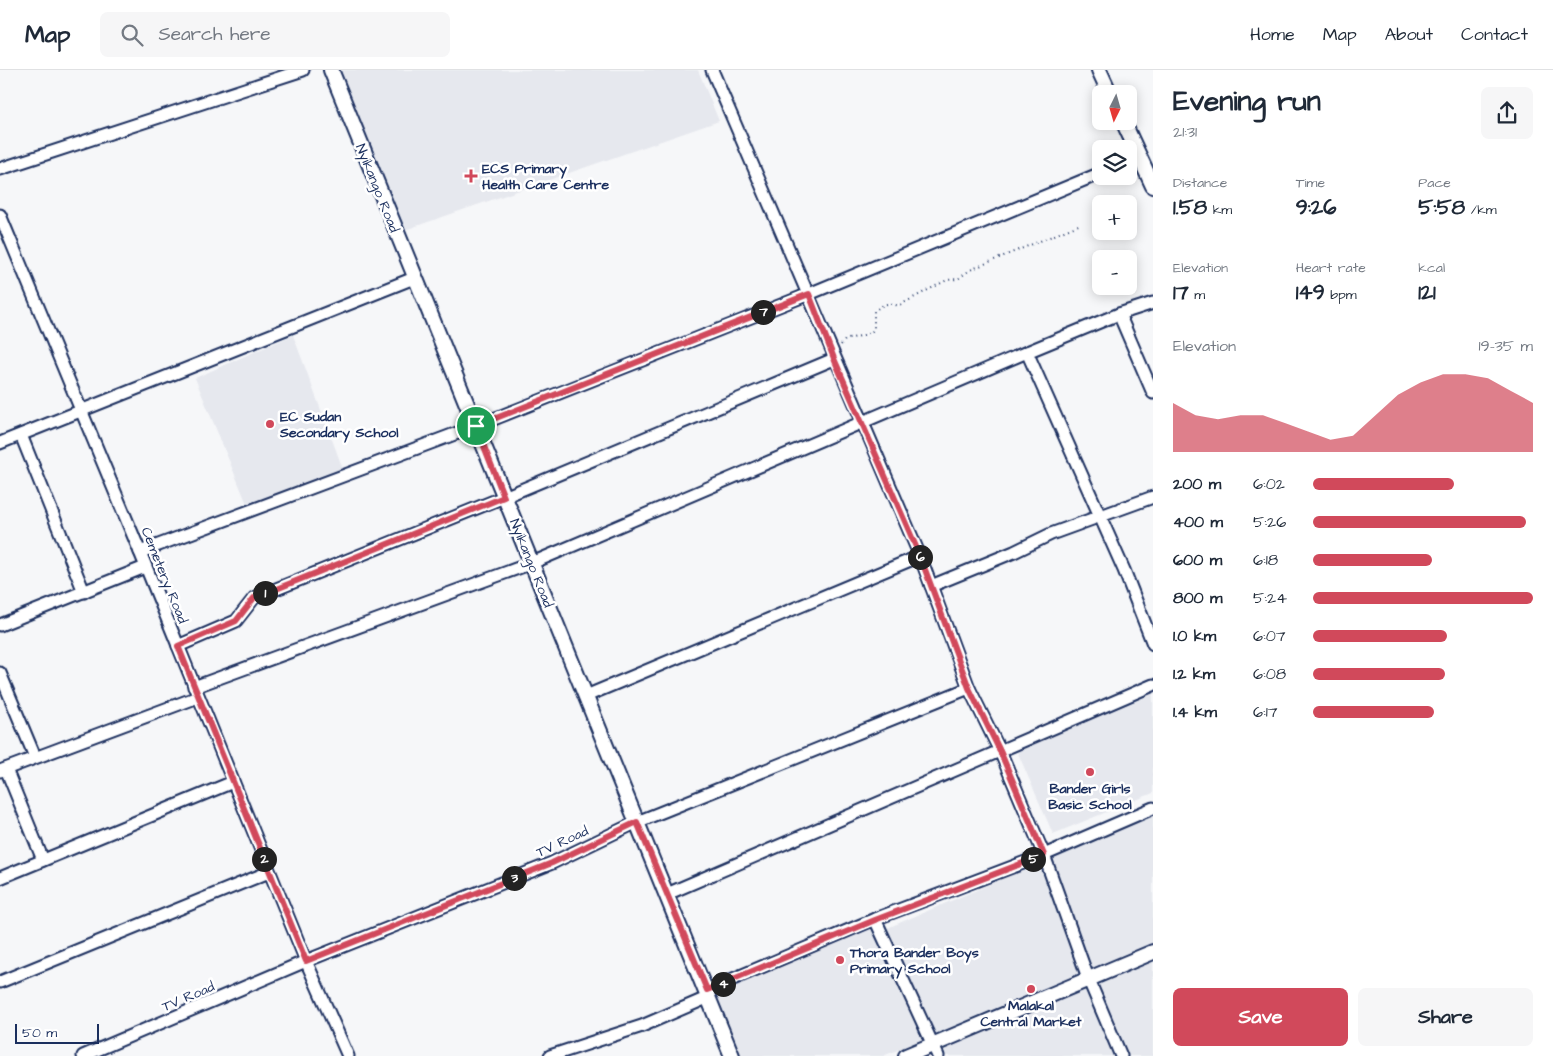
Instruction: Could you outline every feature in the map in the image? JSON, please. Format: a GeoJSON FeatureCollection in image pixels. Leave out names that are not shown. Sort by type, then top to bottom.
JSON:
{"type":"FeatureCollection","features":[{"type":"Feature","properties":{"kind":"street"},"geometry":{"type":"LineString","coordinates":[[0,169],[303,70]]}},
{"type":"Feature","properties":{"kind":"street","name":"Nyikango Road"},"geometry":{"type":"LineString","coordinates":[[331,70],[414,278],[708,993],[732,1056]]}},
{"type":"Feature","properties":{"kind":"street"},"geometry":{"type":"LineString","coordinates":[[712,70],[809,294],[834,360],[920,556],[969,688],[1000,751],[1044,855],[1088,978],[1121,1056]]}},
{"type":"Feature","properties":{"kind":"street"},"geometry":{"type":"LineString","coordinates":[[1099,70],[1106,85]]}},
{"type":"Feature","properties":{"kind":"street"},"geometry":{"type":"LineString","coordinates":[[1137,163],[1153,186]]}},
{"type":"Feature","properties":{"kind":"street"},"geometry":{"type":"LineString","coordinates":[[140,552],[476,426],[809,294],[1092,177]]}},
{"type":"Feature","properties":{"kind":"street","name":"Cemetery Road"},"geometry":{"type":"LineString","coordinates":[[0,215],[140,552],[269,872],[348,1056]]}},
{"type":"Feature","properties":{"kind":"street"},"geometry":{"type":"LineString","coordinates":[[0,443],[414,278]]}},
{"type":"Feature","properties":{"kind":"street"},"geometry":{"type":"LineString","coordinates":[[42,860],[3,770],[196,692],[532,562],[1119,314],[1153,303]]}},
{"type":"Feature","properties":{"kind":"street"},"geometry":{"type":"LineString","coordinates":[[1119,314],[1153,393]]}},
{"type":"Feature","properties":{"kind":"street"},"geometry":{"type":"LineString","coordinates":[[1028,352],[1101,516],[1149,629],[1153,644]]}},
{"type":"Feature","properties":{"kind":"street"},"geometry":{"type":"LineString","coordinates":[[178,646],[236,621],[254,598],[834,360]]}},
{"type":"Feature","properties":{"kind":"street"},"geometry":{"type":"LineString","coordinates":[[21,435],[84,592]]}},
{"type":"Feature","properties":{"kind":"street"},"geometry":{"type":"LineString","coordinates":[[931,586],[1014,552],[1051,534],[1153,497]]}},
{"type":"Feature","properties":{"kind":"street"},"geometry":{"type":"LineString","coordinates":[[586,696],[920,556]]}},
{"type":"Feature","properties":{"kind":"street"},"geometry":{"type":"LineString","coordinates":[[0,625],[145,567]]}},
{"type":"Feature","properties":{"kind":"street"},"geometry":{"type":"LineString","coordinates":[[0,673],[35,758]]}},
{"type":"Feature","properties":{"kind":"street"},"geometry":{"type":"LineString","coordinates":[[667,894],[1153,684]]}},
{"type":"Feature","properties":{"kind":"street","name":"TV Road"},"geometry":{"type":"LineString","coordinates":[[83,1056],[306,961],[552,863],[637,822],[969,688]]}},
{"type":"Feature","properties":{"kind":"street"},"geometry":{"type":"LineString","coordinates":[[0,878],[233,782]]}},
{"type":"Feature","properties":{"kind":"street"},"geometry":{"type":"LineString","coordinates":[[550,1056],[642,1026],[708,993],[875,920],[1044,855],[1153,808]]}},
{"type":"Feature","properties":{"kind":"street"},"geometry":{"type":"LineString","coordinates":[[0,982],[269,872]]}},
{"type":"Feature","properties":{"kind":"street"},"geometry":{"type":"LineString","coordinates":[[875,920],[936,1050]]}},
{"type":"Feature","properties":{"kind":"street"},"geometry":{"type":"LineString","coordinates":[[906,1056],[936,1050],[1088,978],[1153,952]]}},
{"type":"Feature","properties":{"kind":"path"},"geometry":{"type":"LineString","coordinates":[[834,360],[839,346],[845,340],[871,333],[874,328],[874,311],[884,304],[892,303],[898,306],[947,280],[958,279],[970,270],[1081,224]]}},
{"type":"Feature","properties":{"kind":"shaded area","name":"ECS Primary Health Care Centre"},"geometry":{"type":"Polygon","coordinates":[[[344,70],[698,70],[719,121],[402,231],[339,72],[344,70]]]}},
{"type":"Feature","properties":{"kind":"shaded area","name":"EC Sudan Secondary School"},"geometry":{"type":"Polygon","coordinates":[[[293,335],[343,469],[247,504],[195,378],[293,335]]]}},
{"type":"Feature","properties":{"kind":"shaded area","name":"Bander Girls Basic School"},"geometry":{"type":"Polygon","coordinates":[[[1153,694],[1153,793],[1053,834],[1017,751],[1153,694]]]}},
{"type":"Feature","properties":{"kind":"shaded area","name":"Malakal Central Market"},"geometry":{"type":"Polygon","coordinates":[[[1153,815],[1153,1056],[914,1056],[931,1048],[885,929],[1153,815]]]}},
{"type":"Feature","properties":{"kind":"shaded area","name":"Thora Bander Boys Primary School"},"geometry":{"type":"Polygon","coordinates":[[[873,927],[925,1039],[883,1056],[738,1056],[712,993],[873,927]]]}},
{"type":"Feature","properties":{"kind":"place","name":"ECS Primary Health Care Centre"},"geometry":{"type":"Point","coordinates":[471,176]}},
{"type":"Feature","properties":{"kind":"place","name":"EC Sudan Secondary School"},"geometry":{"type":"Point","coordinates":[270,424]}},
{"type":"Feature","properties":{"kind":"place","name":"Bander Girls Basic School"},"geometry":{"type":"Point","coordinates":[1090,772]}},
{"type":"Feature","properties":{"kind":"place","name":"Thora Bander Boys Primary School"},"geometry":{"type":"Point","coordinates":[840,960]}},
{"type":"Feature","properties":{"kind":"place","name":"Malakal Central Market"},"geometry":{"type":"Point","coordinates":[1031,989]}},
{"type":"Feature","properties":{"kind":"route"},"geometry":{"type":"LineString","coordinates":[[809,294],[834,359],[920,556],[969,688],[1000,751],[1044,855],[875,920],[707,990],[637,822],[552,863],[306,961],[178,646],[236,621],[254,598],[504,497],[476,426],[809,294]]}}]}
